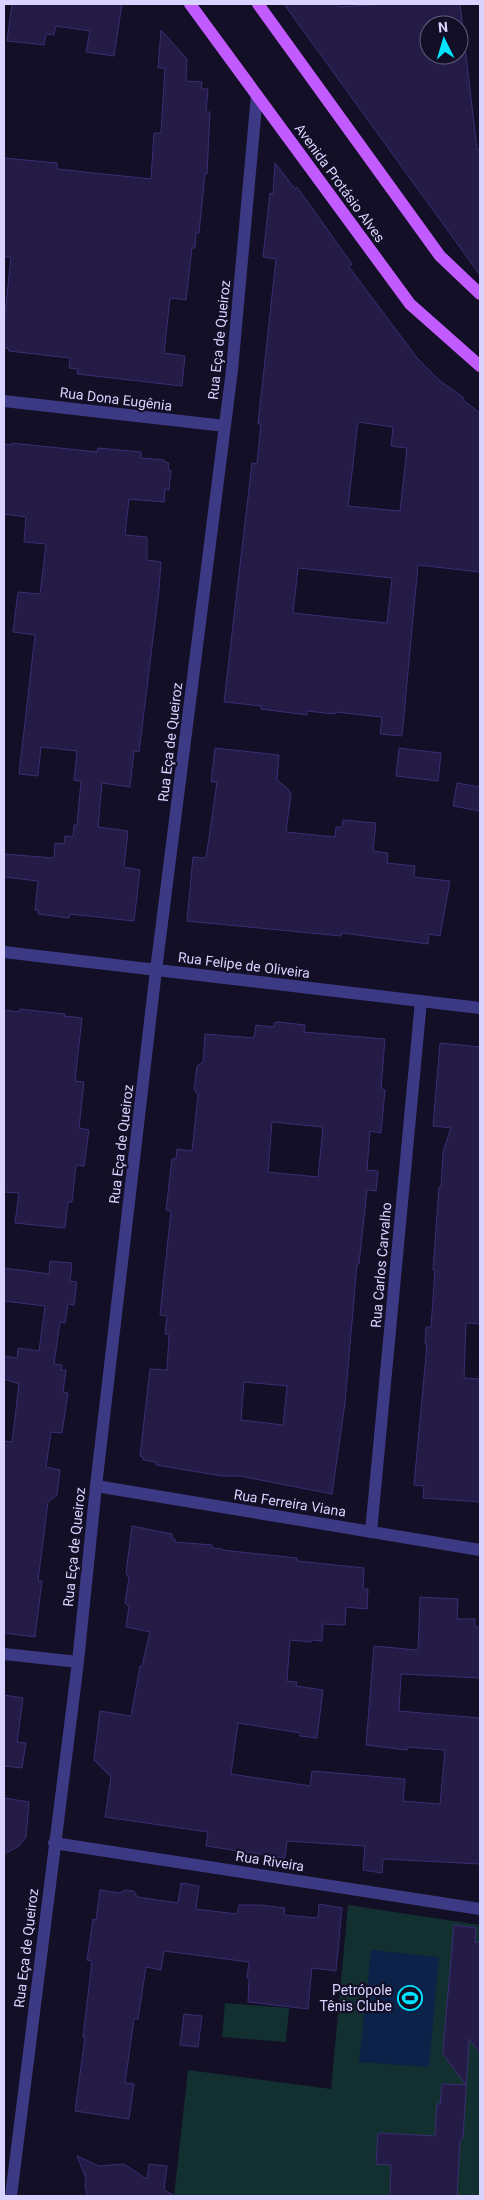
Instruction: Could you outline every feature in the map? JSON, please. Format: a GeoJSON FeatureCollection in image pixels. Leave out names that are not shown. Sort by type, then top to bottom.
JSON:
{"type":"FeatureCollection","features":[{"type":"Feature","properties":{"kind":"main road","name":"Avenida Protásio Alves"},"geometry":{"type":"LineString","coordinates":[[190,4],[410,304],[480,366]]}},
{"type":"Feature","properties":{"kind":"main road"},"geometry":{"type":"LineString","coordinates":[[258,4],[440,256],[480,294]]}},
{"type":"Feature","properties":{"kind":"street","name":"Rua Eça de Queiroz"},"geometry":{"type":"LineString","coordinates":[[11,2196],[78,1662],[96,1486],[156,970],[232,370],[257,95]]}},
{"type":"Feature","properties":{"kind":"street","name":"Rua Dona Eugênia"},"geometry":{"type":"LineString","coordinates":[[4,401],[225,426]]}},
{"type":"Feature","properties":{"kind":"street","name":"Rua Felipe de Oliveira"},"geometry":{"type":"LineString","coordinates":[[4,952],[480,1008]]}},
{"type":"Feature","properties":{"kind":"street","name":"Rua Carlos Carvalho"},"geometry":{"type":"LineString","coordinates":[[371,1532],[421,1001]]}},
{"type":"Feature","properties":{"kind":"street","name":"Rua Ferreira Viana"},"geometry":{"type":"LineString","coordinates":[[96,1486],[480,1550]]}},
{"type":"Feature","properties":{"kind":"street"},"geometry":{"type":"LineString","coordinates":[[4,1654],[78,1662]]}},
{"type":"Feature","properties":{"kind":"street","name":"Rua Riveira"},"geometry":{"type":"LineString","coordinates":[[54,1843],[480,1909]]}},
{"type":"Feature","properties":{"kind":"green space","name":"Petrópole Tênis Clube"},"geometry":{"type":"Polygon","coordinates":[[[348,1905],[480,1925],[480,2196],[174,2196],[188,2070],[331,2089],[348,1905]]]}},
{"type":"Feature","properties":{"kind":"green space"},"geometry":{"type":"Polygon","coordinates":[[[225,2003],[289,2008],[286,2042],[222,2037],[225,2003]]]}},
{"type":"Feature","properties":{"kind":"water"},"geometry":{"type":"Polygon","coordinates":[[[371,1950],[439,1957],[429,2067],[359,2062],[371,1950]]]}},
{"type":"Feature","properties":{"kind":"building"},"geometry":{"type":"Polygon","coordinates":[[[12,4],[122,4],[114,56],[86,52],[90,31],[56,26],[54,35],[46,34],[44,45],[7,41],[12,4]]]}},
{"type":"Feature","properties":{"kind":"building"},"geometry":{"type":"Polygon","coordinates":[[[284,4],[339,4],[339,7],[382,4],[460,4],[461,15],[419,15],[419,65],[467,65],[477,149],[480,149],[480,275],[284,4]]]}},
{"type":"Feature","properties":{"kind":"building"},"geometry":{"type":"Polygon","coordinates":[[[161,30],[187,59],[186,81],[202,82],[201,89],[208,89],[206,112],[210,112],[207,174],[205,174],[199,233],[196,233],[195,248],[192,248],[186,300],[170,298],[164,353],[185,356],[182,386],[77,374],[78,369],[69,368],[70,358],[9,351],[9,349],[4,348],[4,324],[11,257],[4,257],[4,158],[57,163],[57,169],[151,179],[154,133],[161,133],[165,68],[158,68],[161,30]]]}},
{"type":"Feature","properties":{"kind":"building"},"geometry":{"type":"Polygon","coordinates":[[[275,163],[295,189],[297,187],[352,264],[349,267],[418,359],[440,381],[463,397],[463,400],[480,413],[480,572],[418,565],[402,736],[380,734],[382,717],[307,711],[307,715],[261,709],[261,706],[224,702],[252,463],[257,464],[261,424],[258,424],[276,259],[263,257],[270,193],[273,194],[275,163]],[[358,422],[348,506],[400,511],[407,448],[391,446],[393,427],[358,422]],[[298,568],[293,613],[387,623],[392,578],[298,568]]]}},
{"type":"Feature","properties":{"kind":"building"},"geometry":{"type":"Polygon","coordinates":[[[12,443],[97,452],[98,448],[141,452],[141,458],[164,460],[164,462],[169,463],[168,470],[171,470],[169,490],[165,489],[164,502],[129,499],[125,535],[147,537],[147,560],[161,562],[159,590],[139,752],[134,751],[130,787],[102,783],[98,827],[128,831],[124,867],[140,870],[134,921],[70,914],[69,918],[38,914],[39,911],[35,910],[38,881],[4,877],[4,854],[54,858],[55,843],[64,844],[65,836],[73,837],[74,825],[77,825],[81,781],[74,780],[77,751],[41,747],[38,776],[19,774],[35,635],[13,632],[18,592],[40,594],[46,544],[24,542],[26,517],[4,514],[4,444],[12,445],[12,443]]]}},
{"type":"Feature","properties":{"kind":"building"},"geometry":{"type":"Polygon","coordinates":[[[215,748],[279,755],[277,780],[291,794],[286,832],[335,837],[336,827],[342,827],[343,820],[376,823],[373,851],[388,853],[387,863],[415,866],[414,877],[450,881],[440,936],[429,934],[428,944],[342,933],[341,936],[187,921],[193,857],[206,858],[217,782],[211,782],[215,748]]]}},
{"type":"Feature","properties":{"kind":"building"},"geometry":{"type":"Polygon","coordinates":[[[399,748],[441,753],[438,781],[396,776],[399,748]]]}},
{"type":"Feature","properties":{"kind":"building"},"geometry":{"type":"Polygon","coordinates":[[[457,783],[480,787],[480,811],[453,806],[457,783]]]}},
{"type":"Feature","properties":{"kind":"building"},"geometry":{"type":"Polygon","coordinates":[[[20,1009],[65,1014],[64,1016],[82,1018],[75,1081],[84,1082],[79,1128],[89,1130],[84,1166],[76,1165],[72,1202],[68,1202],[65,1228],[15,1223],[19,1193],[4,1192],[4,1010],[19,1012],[20,1009]]]}},
{"type":"Feature","properties":{"kind":"building"},"geometry":{"type":"Polygon","coordinates":[[[274,1023],[305,1025],[304,1032],[385,1039],[381,1089],[385,1090],[381,1133],[370,1131],[367,1170],[378,1171],[376,1191],[367,1190],[359,1264],[357,1264],[345,1403],[332,1494],[240,1476],[222,1476],[156,1465],[156,1462],[143,1460],[143,1457],[140,1456],[150,1369],[167,1370],[169,1335],[165,1334],[167,1316],[160,1315],[171,1211],[166,1210],[172,1159],[176,1159],[177,1149],[192,1151],[198,1095],[194,1089],[197,1066],[203,1062],[205,1034],[254,1038],[256,1025],[274,1027],[274,1023]],[[272,1122],[268,1172],[318,1177],[323,1127],[272,1122]],[[244,1382],[241,1420],[283,1425],[287,1386],[244,1382]]]}},
{"type":"Feature","properties":{"kind":"building"},"geometry":{"type":"Polygon","coordinates":[[[440,1043],[480,1047],[480,1324],[466,1323],[464,1378],[480,1379],[480,1502],[423,1498],[424,1486],[414,1485],[427,1344],[425,1344],[426,1327],[431,1327],[439,1187],[441,1187],[443,1152],[451,1128],[433,1126],[440,1043]]]}},
{"type":"Feature","properties":{"kind":"building"},"geometry":{"type":"Polygon","coordinates":[[[50,1261],[72,1263],[70,1281],[77,1282],[74,1305],[68,1304],[65,1323],[60,1322],[54,1364],[62,1365],[61,1370],[66,1370],[63,1392],[68,1393],[62,1433],[51,1432],[46,1467],[60,1470],[57,1495],[48,1502],[38,1581],[42,1581],[35,1637],[4,1633],[4,1441],[12,1442],[19,1384],[4,1379],[4,1356],[17,1358],[18,1348],[39,1351],[45,1306],[4,1301],[4,1268],[49,1274],[50,1261]]]}},
{"type":"Feature","properties":{"kind":"building"},"geometry":{"type":"Polygon","coordinates":[[[132,1526],[172,1534],[172,1539],[175,1539],[175,1542],[212,1545],[212,1548],[222,1550],[297,1558],[297,1561],[364,1568],[363,1589],[368,1589],[367,1609],[346,1607],[345,1625],[323,1624],[322,1641],[290,1640],[287,1681],[297,1682],[296,1686],[323,1690],[317,1738],[300,1736],[300,1733],[238,1723],[231,1774],[310,1786],[312,1771],[405,1779],[403,1801],[440,1804],[445,1750],[407,1747],[407,1750],[366,1745],[374,1646],[418,1650],[420,1597],[458,1599],[457,1619],[475,1619],[475,1627],[480,1627],[480,1678],[401,1674],[399,1711],[480,1718],[480,1864],[383,1859],[382,1873],[363,1870],[365,1846],[287,1841],[285,1858],[206,1846],[208,1832],[105,1817],[111,1777],[94,1760],[100,1711],[131,1716],[140,1666],[142,1666],[150,1632],[126,1627],[129,1607],[125,1603],[129,1578],[126,1573],[132,1526]]]}},
{"type":"Feature","properties":{"kind":"building"},"geometry":{"type":"Polygon","coordinates":[[[4,1695],[23,1698],[17,1742],[26,1743],[22,1768],[4,1766],[4,1695]]]}},
{"type":"Feature","properties":{"kind":"building"},"geometry":{"type":"Polygon","coordinates":[[[4,1798],[29,1802],[26,1837],[19,1846],[4,1854],[4,1798]]]}},
{"type":"Feature","properties":{"kind":"building"},"geometry":{"type":"Polygon","coordinates":[[[181,1883],[199,1886],[196,1909],[237,1914],[239,1905],[261,1905],[285,1908],[284,1915],[318,1918],[319,1904],[342,1908],[336,1971],[312,1968],[308,2009],[248,2002],[249,1980],[247,1977],[249,1962],[164,1951],[161,1970],[146,1967],[138,2019],[134,2019],[125,2083],[134,2084],[129,2119],[75,2111],[85,2037],[83,2037],[92,1961],[87,1960],[93,1919],[96,1920],[100,1890],[120,1893],[125,1890],[134,1891],[137,1897],[178,1903],[181,1883]]]}},
{"type":"Feature","properties":{"kind":"building"},"geometry":{"type":"Polygon","coordinates":[[[454,1925],[476,1928],[475,1942],[480,1943],[480,2053],[469,2039],[463,2138],[460,2141],[457,2196],[390,2196],[391,2165],[376,2164],[378,2133],[435,2136],[437,2104],[440,2104],[442,2084],[466,2085],[443,2054],[454,1925]]]}},
{"type":"Feature","properties":{"kind":"building"},"geometry":{"type":"Polygon","coordinates":[[[184,2014],[202,2016],[198,2047],[180,2045],[184,2014]]]}},
{"type":"Feature","properties":{"kind":"building"},"geometry":{"type":"Polygon","coordinates":[[[77,2156],[99,2166],[124,2164],[147,2179],[149,2164],[167,2166],[164,2190],[175,2196],[87,2196],[86,2178],[77,2156]]]}},
{"type":"Feature","properties":{"kind":"place","name":"Petrópole Tênis Clube"},"geometry":{"type":"Point","coordinates":[410,1998]}}]}
